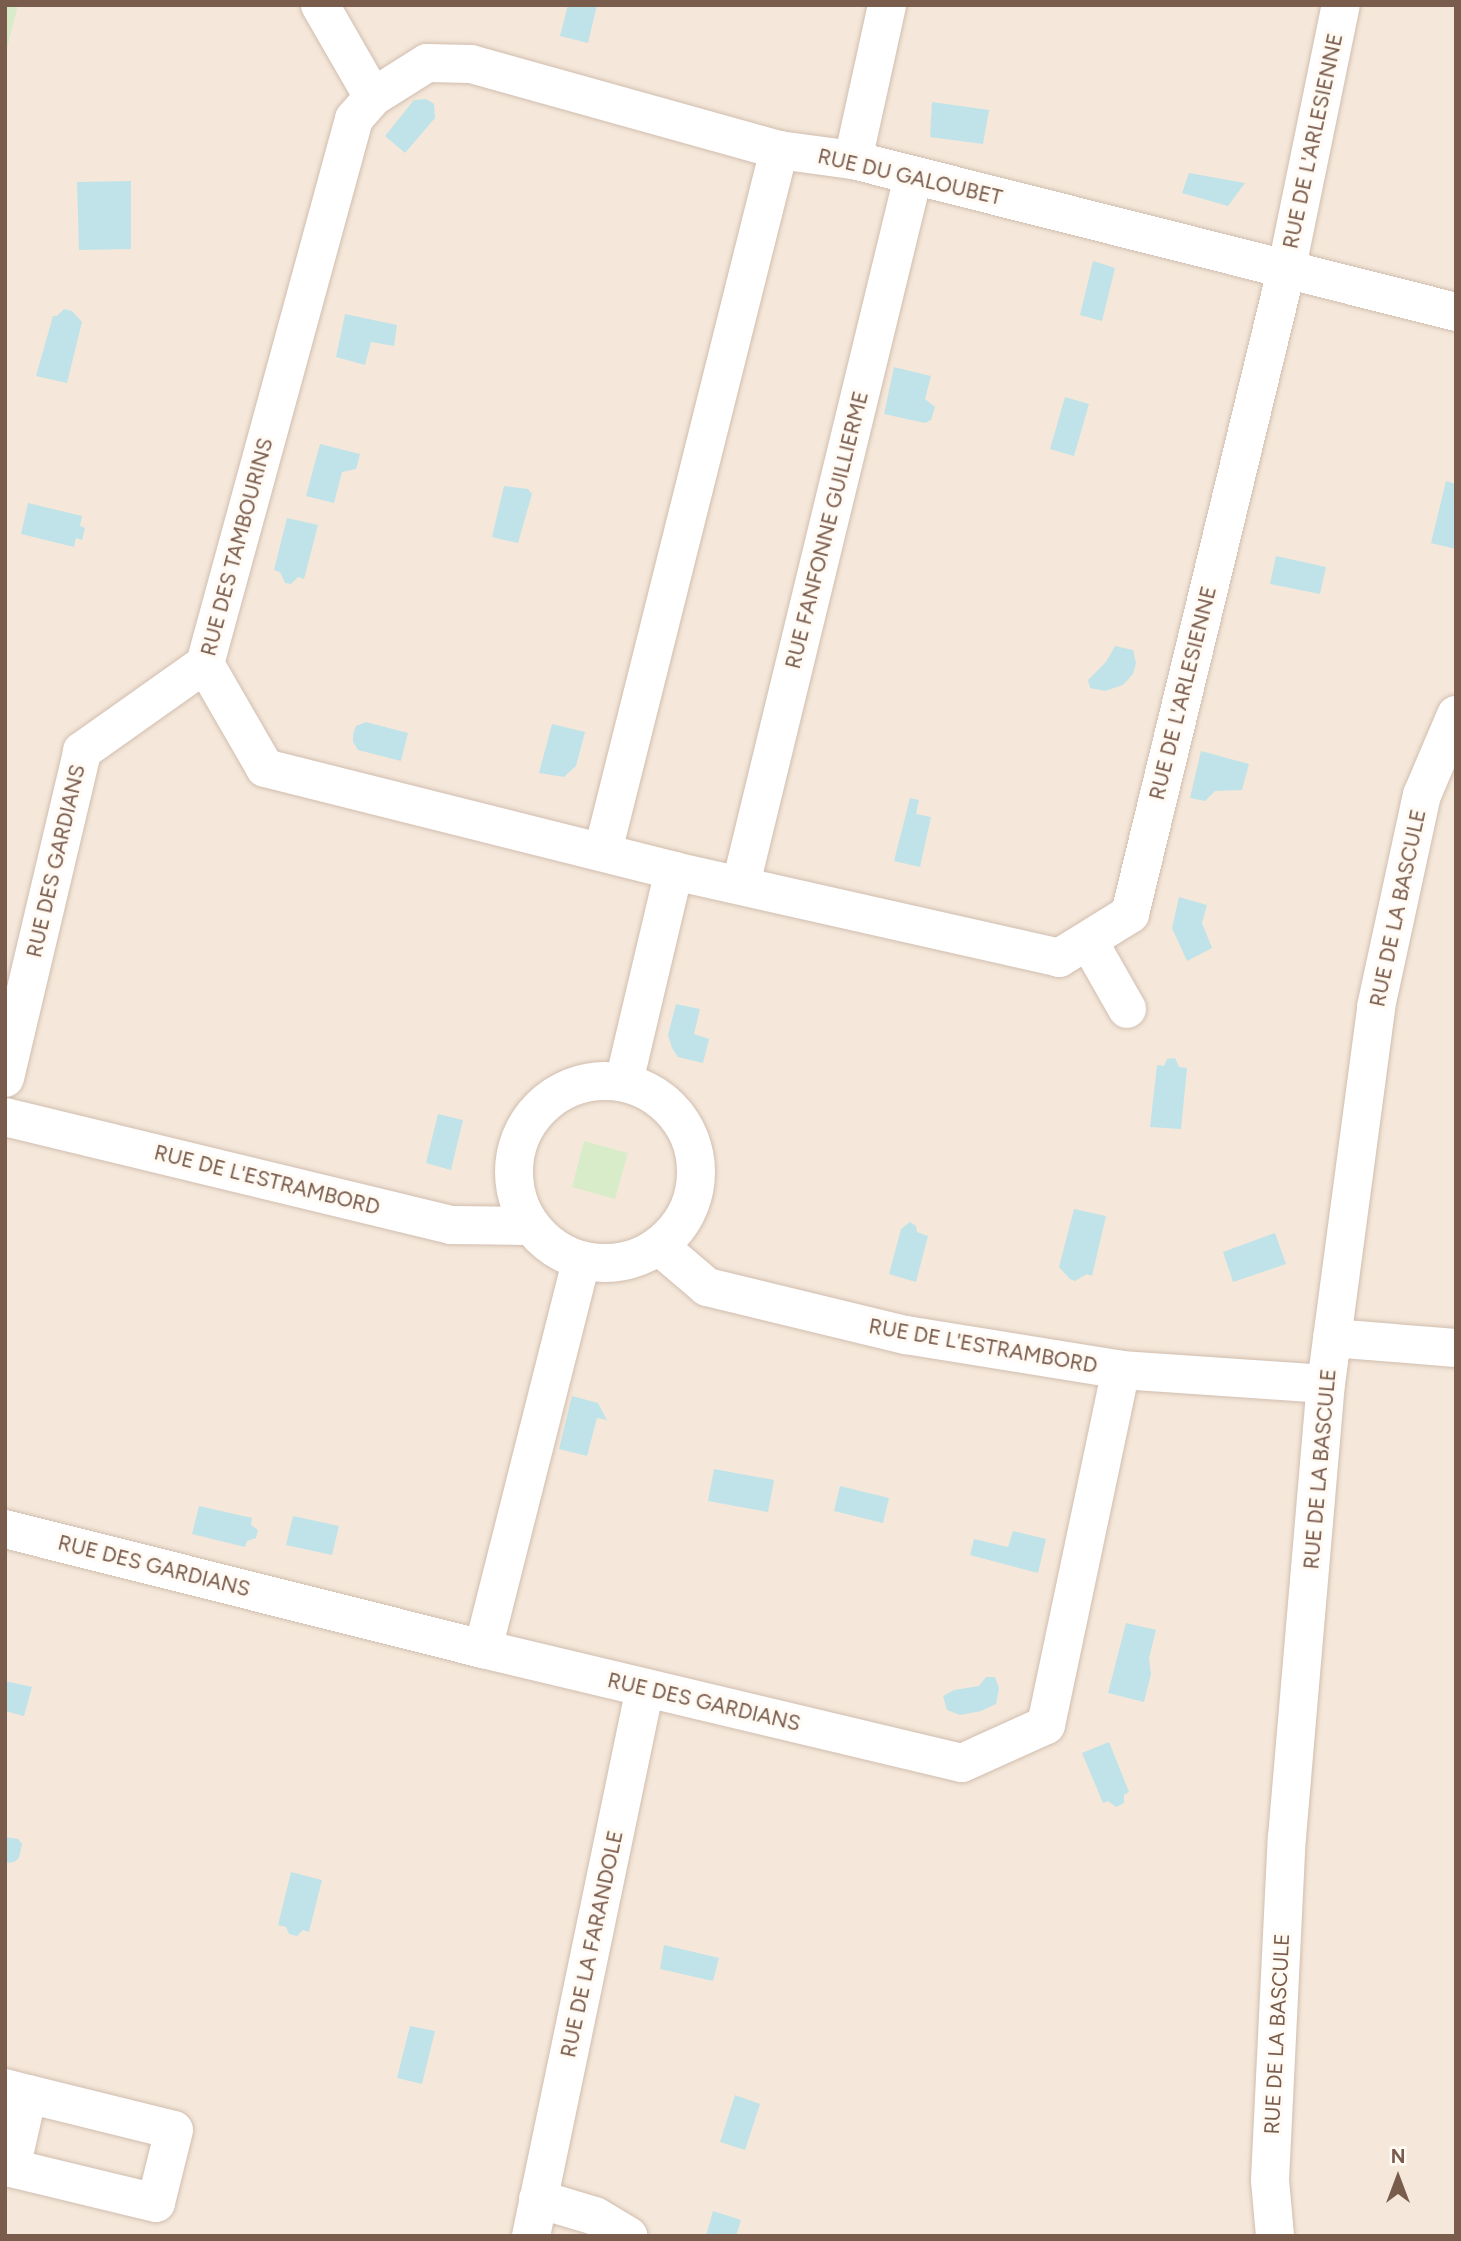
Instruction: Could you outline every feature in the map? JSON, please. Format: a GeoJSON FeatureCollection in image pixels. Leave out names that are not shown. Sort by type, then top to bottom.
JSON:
{"type":"FeatureCollection","features":[{"type":"Feature","properties":{"kind":"street"},"geometry":{"type":"LineString","coordinates":[[320,5],[373,97]]}},
{"type":"Feature","properties":{"kind":"street"},"geometry":{"type":"LineString","coordinates":[[853,160],[887,5]]}},
{"type":"Feature","properties":{"kind":"street","name":"RUE DE L'ARLESIENNE"},"geometry":{"type":"LineString","coordinates":[[674,871],[1059,958],[1130,915],[1287,267],[1341,5]]}},
{"type":"Feature","properties":{"kind":"street","name":"RUE DU GALOUBET"},"geometry":{"type":"LineString","coordinates":[[373,97],[427,63],[471,64],[779,150],[853,160],[913,177],[1287,267],[1456,312]]}},
{"type":"Feature","properties":{"kind":"street","name":"RUE DES TAMBOURINS"},"geometry":{"type":"LineString","coordinates":[[373,97],[354,119],[205,664],[265,768],[674,871]]}},
{"type":"Feature","properties":{"kind":"street"},"geometry":{"type":"LineString","coordinates":[[603,851],[779,150]]}},
{"type":"Feature","properties":{"kind":"street","name":"RUE FANFONNE GUILLIERME"},"geometry":{"type":"LineString","coordinates":[[741,884],[913,177]]}},
{"type":"Feature","properties":{"kind":"street","name":"RUE DES GARDIANS"},"geometry":{"type":"LineString","coordinates":[[5,1078],[82,751],[205,664]]}},
{"type":"Feature","properties":{"kind":"street","name":"RUE DE LA BASCULE"},"geometry":{"type":"LineString","coordinates":[[1275,2236],[1269,2180],[1287,1837],[1326,1384],[1376,1007],[1422,795],[1456,715]]}},
{"type":"Feature","properties":{"kind":"street"},"geometry":{"type":"LineString","coordinates":[[624,1083],[674,871]]}},
{"type":"Feature","properties":{"kind":"street"},"geometry":{"type":"LineString","coordinates":[[1089,942],[1127,1009]]}},
{"type":"Feature","properties":{"kind":"street"},"geometry":{"type":"LineString","coordinates":[[593,1082],[624,1083],[652,1094],[668,1107],[691,1138],[697,1168],[693,1198],[680,1225],[659,1246],[635,1259],[609,1264],[582,1261],[553,1248],[530,1226],[517,1197],[513,1167],[521,1136],[538,1110],[563,1091],[593,1082]]}},
{"type":"Feature","properties":{"kind":"street","name":"RUE DE L'ESTRAMBORD"},"geometry":{"type":"LineString","coordinates":[[5,1117],[451,1225],[530,1226]]}},
{"type":"Feature","properties":{"kind":"street","name":"RUE DE L'ESTRAMBORD"},"geometry":{"type":"LineString","coordinates":[[659,1246],[707,1287],[906,1335],[1121,1370],[1326,1384]]}},
{"type":"Feature","properties":{"kind":"street"},"geometry":{"type":"LineString","coordinates":[[483,1649],[582,1261]]}},
{"type":"Feature","properties":{"kind":"street"},"geometry":{"type":"LineString","coordinates":[[1332,1338],[1456,1348]]}},
{"type":"Feature","properties":{"kind":"street","name":"RUE DES GARDIANS"},"geometry":{"type":"LineString","coordinates":[[5,1529],[483,1649],[962,1763],[1046,1725],[1121,1370]]}},
{"type":"Feature","properties":{"kind":"street","name":"RUE DE LA FARANDOLE"},"geometry":{"type":"LineString","coordinates":[[628,2236],[595,2216],[534,2218],[645,1688]]}},
{"type":"Feature","properties":{"kind":"shaded area"},"geometry":{"type":"Polygon","coordinates":[[[5,5],[1456,5],[1456,2236],[5,2236],[5,5]]]}},
{"type":"Feature","properties":{"kind":"green space"},"geometry":{"type":"Polygon","coordinates":[[[5,5],[18,5],[5,56],[5,5]]]}},
{"type":"Feature","properties":{"kind":"green space"},"geometry":{"type":"Polygon","coordinates":[[[584,1141],[628,1153],[615,1199],[572,1187],[584,1141]]]}},
{"type":"Feature","properties":{"kind":"water"},"geometry":{"type":"Polygon","coordinates":[[[568,5],[597,5],[588,43],[560,36],[568,5]]]}},
{"type":"Feature","properties":{"kind":"water"},"geometry":{"type":"Polygon","coordinates":[[[426,99],[434,104],[435,118],[405,153],[385,136],[414,100],[426,99]]]}},
{"type":"Feature","properties":{"kind":"water"},"geometry":{"type":"Polygon","coordinates":[[[932,102],[989,110],[983,144],[930,137],[932,102]]]}},
{"type":"Feature","properties":{"kind":"water"},"geometry":{"type":"Polygon","coordinates":[[[1189,173],[1245,183],[1228,206],[1182,193],[1189,173]]]}},
{"type":"Feature","properties":{"kind":"water"},"geometry":{"type":"Polygon","coordinates":[[[131,181],[131,249],[79,250],[77,182],[131,181]]]}},
{"type":"Feature","properties":{"kind":"water"},"geometry":{"type":"Polygon","coordinates":[[[1093,261],[1115,268],[1102,321],[1080,315],[1093,261]]]}},
{"type":"Feature","properties":{"kind":"water"},"geometry":{"type":"Polygon","coordinates":[[[64,309],[72,311],[82,322],[67,383],[36,376],[53,316],[57,316],[64,309]]]}},
{"type":"Feature","properties":{"kind":"water"},"geometry":{"type":"Polygon","coordinates":[[[345,314],[397,325],[394,346],[371,342],[365,365],[336,357],[345,314]]]}},
{"type":"Feature","properties":{"kind":"water"},"geometry":{"type":"Polygon","coordinates":[[[894,367],[931,376],[925,399],[935,407],[931,420],[925,423],[884,414],[894,367]]]}},
{"type":"Feature","properties":{"kind":"water"},"geometry":{"type":"Polygon","coordinates":[[[1065,397],[1089,404],[1074,456],[1050,449],[1065,397]]]}},
{"type":"Feature","properties":{"kind":"water"},"geometry":{"type":"Polygon","coordinates":[[[320,444],[360,454],[356,469],[342,472],[334,503],[306,496],[320,444]]]}},
{"type":"Feature","properties":{"kind":"water"},"geometry":{"type":"Polygon","coordinates":[[[1446,481],[1456,484],[1456,549],[1431,543],[1446,481]]]}},
{"type":"Feature","properties":{"kind":"water"},"geometry":{"type":"Polygon","coordinates":[[[504,486],[528,489],[532,494],[518,543],[492,537],[504,486]]]}},
{"type":"Feature","properties":{"kind":"water"},"geometry":{"type":"Polygon","coordinates":[[[28,503],[82,516],[80,526],[85,528],[82,540],[76,538],[74,547],[21,534],[28,503]]]}},
{"type":"Feature","properties":{"kind":"water"},"geometry":{"type":"Polygon","coordinates":[[[287,518],[318,525],[304,579],[298,577],[291,584],[285,583],[280,572],[274,570],[287,518]]]}},
{"type":"Feature","properties":{"kind":"water"},"geometry":{"type":"Polygon","coordinates":[[[1276,556],[1326,567],[1320,594],[1270,584],[1276,556]]]}},
{"type":"Feature","properties":{"kind":"water"},"geometry":{"type":"Polygon","coordinates":[[[1115,646],[1133,650],[1136,663],[1133,674],[1123,685],[1105,691],[1090,688],[1088,680],[1106,662],[1115,646]]]}},
{"type":"Feature","properties":{"kind":"water"},"geometry":{"type":"Polygon","coordinates":[[[366,722],[408,733],[401,761],[358,750],[353,742],[353,734],[356,726],[366,722]]]}},
{"type":"Feature","properties":{"kind":"water"},"geometry":{"type":"Polygon","coordinates":[[[552,724],[585,732],[576,766],[564,777],[539,773],[552,724]]]}},
{"type":"Feature","properties":{"kind":"water"},"geometry":{"type":"Polygon","coordinates":[[[1201,751],[1249,764],[1242,790],[1215,791],[1205,801],[1190,798],[1201,751]]]}},
{"type":"Feature","properties":{"kind":"water"},"geometry":{"type":"Polygon","coordinates":[[[910,798],[919,800],[916,814],[931,817],[920,867],[894,861],[910,798]]]}},
{"type":"Feature","properties":{"kind":"water"},"geometry":{"type":"Polygon","coordinates":[[[1179,897],[1207,905],[1202,923],[1212,948],[1187,961],[1172,928],[1179,897]]]}},
{"type":"Feature","properties":{"kind":"water"},"geometry":{"type":"Polygon","coordinates":[[[676,1004],[700,1009],[694,1034],[709,1039],[703,1063],[678,1057],[672,1048],[668,1035],[676,1004]]]}},
{"type":"Feature","properties":{"kind":"water"},"geometry":{"type":"Polygon","coordinates":[[[1175,1058],[1179,1067],[1187,1068],[1181,1129],[1150,1127],[1157,1065],[1164,1066],[1167,1059],[1175,1058]]]}},
{"type":"Feature","properties":{"kind":"water"},"geometry":{"type":"Polygon","coordinates":[[[438,1114],[463,1120],[451,1170],[426,1163],[438,1114]]]}},
{"type":"Feature","properties":{"kind":"water"},"geometry":{"type":"Polygon","coordinates":[[[1074,1209],[1106,1216],[1092,1276],[1087,1274],[1075,1281],[1059,1267],[1074,1209]]]}},
{"type":"Feature","properties":{"kind":"water"},"geometry":{"type":"Polygon","coordinates":[[[910,1222],[916,1226],[917,1232],[928,1236],[916,1282],[889,1274],[901,1229],[910,1222]]]}},
{"type":"Feature","properties":{"kind":"water"},"geometry":{"type":"Polygon","coordinates":[[[1275,1233],[1286,1264],[1233,1282],[1223,1252],[1275,1233]]]}},
{"type":"Feature","properties":{"kind":"water"},"geometry":{"type":"Polygon","coordinates":[[[572,1396],[598,1403],[607,1420],[597,1418],[587,1456],[559,1449],[572,1396]]]}},
{"type":"Feature","properties":{"kind":"water"},"geometry":{"type":"Polygon","coordinates":[[[714,1469],[774,1480],[768,1512],[708,1501],[714,1469]]]}},
{"type":"Feature","properties":{"kind":"water"},"geometry":{"type":"Polygon","coordinates":[[[840,1486],[889,1498],[883,1523],[834,1511],[840,1486]]]}},
{"type":"Feature","properties":{"kind":"water"},"geometry":{"type":"Polygon","coordinates":[[[199,1506],[252,1518],[251,1525],[258,1530],[256,1538],[247,1541],[245,1547],[192,1534],[199,1506]]]}},
{"type":"Feature","properties":{"kind":"water"},"geometry":{"type":"Polygon","coordinates":[[[293,1516],[339,1526],[332,1555],[286,1545],[293,1516]]]}},
{"type":"Feature","properties":{"kind":"water"},"geometry":{"type":"Polygon","coordinates":[[[1013,1531],[1046,1539],[1038,1573],[970,1555],[974,1539],[1008,1547],[1013,1531]]]}},
{"type":"Feature","properties":{"kind":"water"},"geometry":{"type":"Polygon","coordinates":[[[1126,1623],[1156,1630],[1149,1658],[1151,1674],[1144,1702],[1108,1693],[1126,1623]]]}},
{"type":"Feature","properties":{"kind":"water"},"geometry":{"type":"Polygon","coordinates":[[[986,1677],[995,1677],[999,1688],[996,1704],[981,1711],[960,1715],[947,1710],[943,1696],[954,1690],[979,1686],[986,1677]]]}},
{"type":"Feature","properties":{"kind":"water"},"geometry":{"type":"Polygon","coordinates":[[[5,1681],[32,1687],[24,1716],[5,1711],[5,1681]]]}},
{"type":"Feature","properties":{"kind":"water"},"geometry":{"type":"Polygon","coordinates":[[[1109,1742],[1129,1792],[1124,1795],[1124,1803],[1116,1807],[1108,1801],[1103,1803],[1082,1753],[1109,1742]]]}},
{"type":"Feature","properties":{"kind":"water"},"geometry":{"type":"Polygon","coordinates":[[[5,1837],[18,1839],[22,1844],[19,1858],[14,1862],[5,1863],[5,1837]]]}},
{"type":"Feature","properties":{"kind":"water"},"geometry":{"type":"Polygon","coordinates":[[[291,1872],[322,1880],[309,1932],[303,1930],[297,1936],[289,1934],[286,1927],[278,1925],[291,1872]]]}},
{"type":"Feature","properties":{"kind":"water"},"geometry":{"type":"Polygon","coordinates":[[[664,1945],[719,1958],[713,1981],[660,1969],[664,1945]]]}},
{"type":"Feature","properties":{"kind":"water"},"geometry":{"type":"Polygon","coordinates":[[[410,2026],[435,2031],[422,2084],[397,2078],[410,2026]]]}},
{"type":"Feature","properties":{"kind":"water"},"geometry":{"type":"Polygon","coordinates":[[[735,2095],[760,2104],[745,2150],[720,2142],[735,2095]]]}},
{"type":"Feature","properties":{"kind":"water"},"geometry":{"type":"Polygon","coordinates":[[[713,2211],[741,2220],[736,2236],[706,2236],[713,2211]]]}}]}
